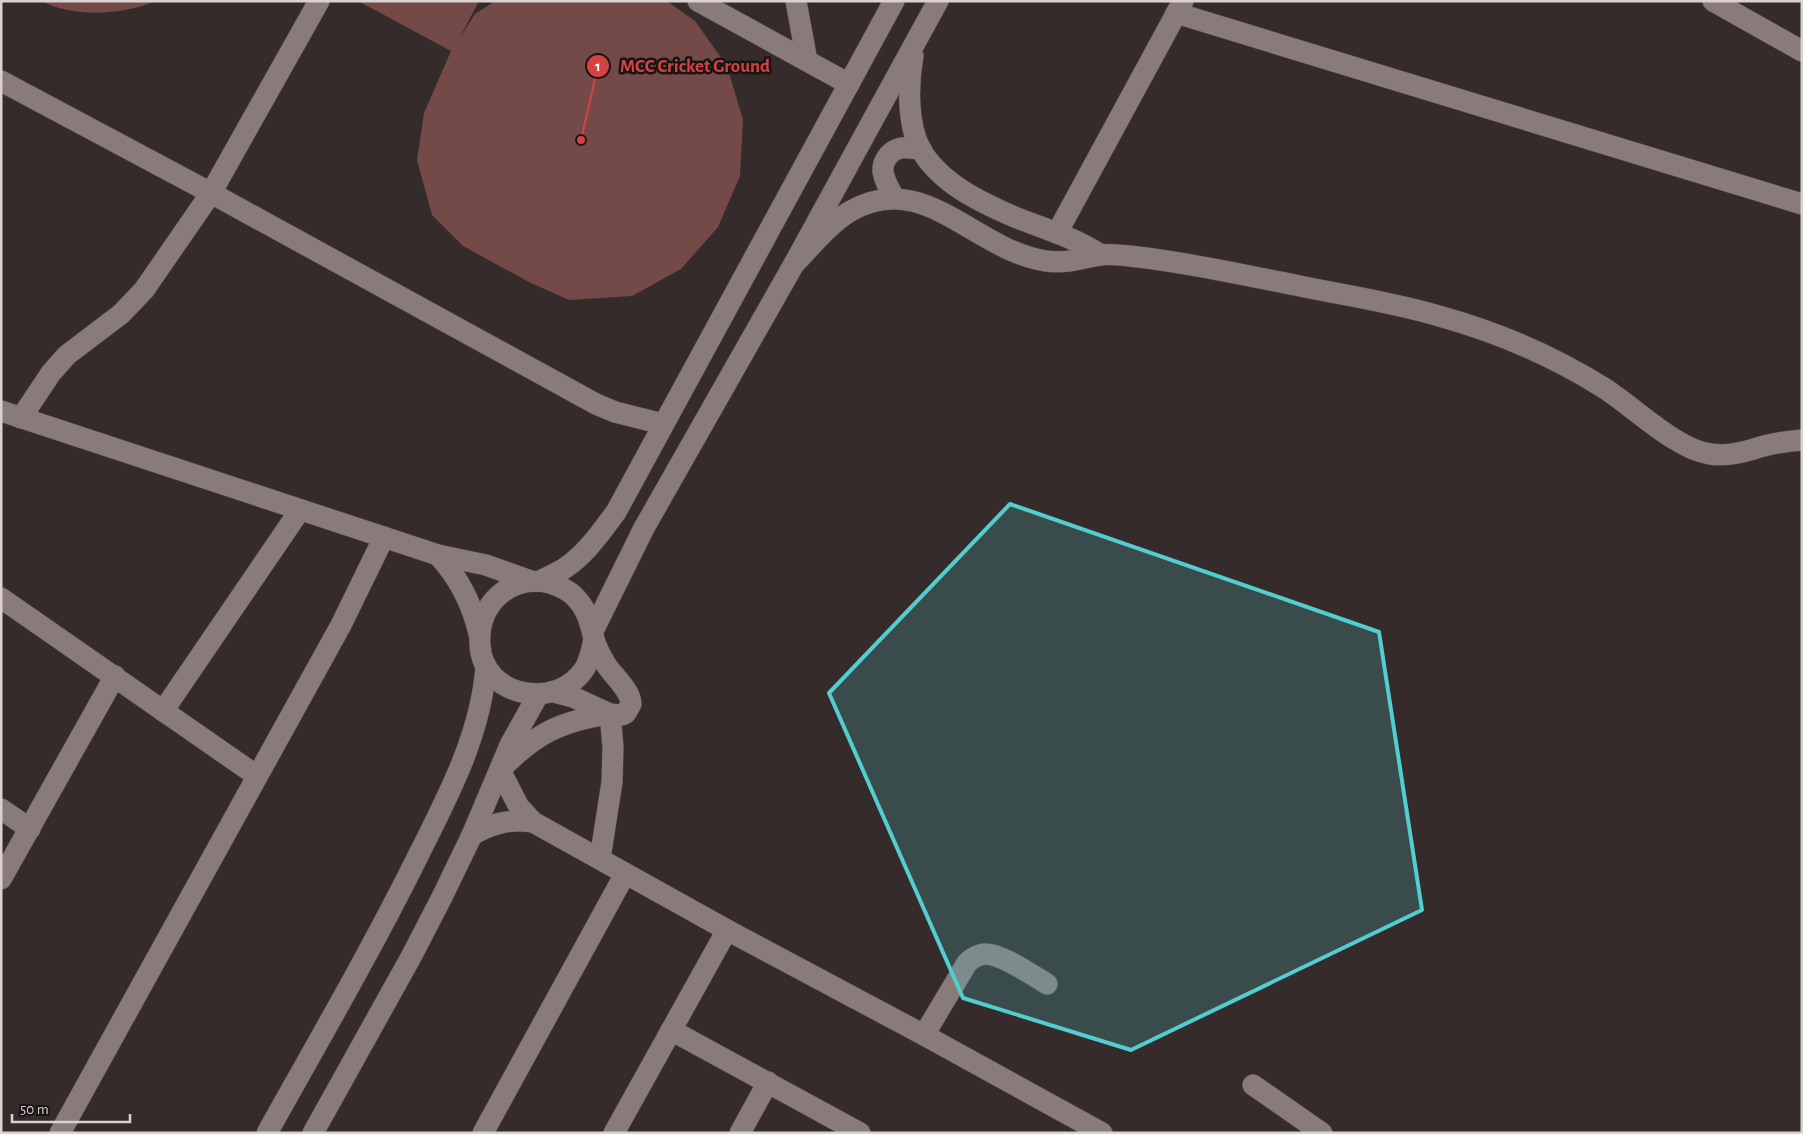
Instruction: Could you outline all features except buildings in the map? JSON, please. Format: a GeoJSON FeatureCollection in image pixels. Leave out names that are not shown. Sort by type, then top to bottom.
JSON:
{"type":"FeatureCollection","features":[{"type":"Feature","properties":{"kind":"street"},"geometry":{"type":"LineString","coordinates":[[319,1],[211,193],[144,290],[109,324],[67,355],[8,417],[438,555],[486,565],[536,581],[559,586],[575,596],[587,612],[593,635],[610,671],[631,698],[630,709],[622,715],[610,714],[585,718],[538,736],[517,752],[500,770]]}},
{"type":"Feature","properties":{"kind":"street"},"geometry":{"type":"LineString","coordinates":[[698,1],[848,84]]}},
{"type":"Feature","properties":{"kind":"street"},"geometry":{"type":"LineString","coordinates":[[796,1],[807,61]]}},
{"type":"Feature","properties":{"kind":"street"},"geometry":{"type":"LineString","coordinates":[[479,634],[484,614],[495,598],[512,586],[536,581],[564,568],[584,552],[616,512],[894,1]]}},
{"type":"Feature","properties":{"kind":"street"},"geometry":{"type":"LineString","coordinates":[[313,1133],[411,957],[472,835],[510,745],[546,694],[571,683],[585,668],[591,656],[593,635],[644,528],[794,264],[938,1]]}},
{"type":"Feature","properties":{"kind":"street"},"geometry":{"type":"LineString","coordinates":[[1713,1],[1802,51]]}},
{"type":"Feature","properties":{"kind":"street"},"geometry":{"type":"LineString","coordinates":[[1057,233],[1180,7],[1802,204]]}},
{"type":"Feature","properties":{"kind":"street"},"geometry":{"type":"LineString","coordinates":[[918,37],[910,69],[909,93],[912,118],[921,149],[944,177],[959,188],[1002,210],[1080,242],[1101,255]]}},
{"type":"Feature","properties":{"kind":"street"},"geometry":{"type":"LineString","coordinates":[[1,81],[211,193],[596,404],[615,412],[663,424]]}},
{"type":"Feature","properties":{"kind":"street"},"geometry":{"type":"LineString","coordinates":[[894,198],[882,170],[884,162],[888,156],[901,148],[921,149]]}},
{"type":"Feature","properties":{"kind":"street"},"geometry":{"type":"LineString","coordinates":[[794,264],[838,220],[850,211],[871,202],[894,198],[924,203],[1003,248],[1029,257],[1062,262],[1089,259],[1101,255],[1170,261],[1401,306],[1467,324],[1524,346],[1578,373],[1628,404],[1680,443],[1698,451],[1724,455],[1737,454],[1776,443],[1802,440]]}},
{"type":"Feature","properties":{"kind":"street"},"geometry":{"type":"LineString","coordinates":[[163,710],[300,510]]}},
{"type":"Feature","properties":{"kind":"street"},"geometry":{"type":"LineString","coordinates":[[60,1133],[341,625],[384,537]]}},
{"type":"Feature","properties":{"kind":"street"},"geometry":{"type":"LineString","coordinates":[[438,555],[450,568],[465,591],[475,616],[480,651],[486,666],[496,678],[508,688],[522,693],[573,697],[610,714]]}},
{"type":"Feature","properties":{"kind":"street"},"geometry":{"type":"LineString","coordinates":[[1,598],[257,776]]}},
{"type":"Feature","properties":{"kind":"street"},"geometry":{"type":"LineString","coordinates":[[267,1133],[386,918],[444,802],[474,735],[485,689],[486,666]]}},
{"type":"Feature","properties":{"kind":"street"},"geometry":{"type":"LineString","coordinates":[[1,879],[115,676]]}},
{"type":"Feature","properties":{"kind":"street"},"geometry":{"type":"LineString","coordinates":[[600,859],[612,782],[613,746],[610,714]]}},
{"type":"Feature","properties":{"kind":"street"},"geometry":{"type":"LineString","coordinates":[[500,770],[519,807],[533,822],[727,930],[1102,1133]]}},
{"type":"Feature","properties":{"kind":"street"},"geometry":{"type":"LineString","coordinates":[[1,809],[30,829]]}},
{"type":"Feature","properties":{"kind":"street"},"geometry":{"type":"LineString","coordinates":[[472,835],[486,826],[501,822],[517,820],[533,822]]}},
{"type":"Feature","properties":{"kind":"street"},"geometry":{"type":"LineString","coordinates":[[482,1133],[625,874]]}},
{"type":"Feature","properties":{"kind":"street"},"geometry":{"type":"LineString","coordinates":[[614,1133],[727,930]]}},
{"type":"Feature","properties":{"kind":"street"},"geometry":{"type":"LineString","coordinates":[[924,1035],[967,963],[978,955],[991,954],[998,956],[1047,984]]}},
{"type":"Feature","properties":{"kind":"street"},"geometry":{"type":"LineString","coordinates":[[671,1030],[860,1133]]}},
{"type":"Feature","properties":{"kind":"street"},"geometry":{"type":"LineString","coordinates":[[740,1133],[768,1082]]}},
{"type":"Feature","properties":{"kind":"street"},"geometry":{"type":"LineString","coordinates":[[1253,1085],[1322,1133]]}},
{"type":"Feature","properties":{"kind":"highlighted area"},"geometry":{"type":"Polygon","coordinates":[[[1010,504],[1379,632],[1422,910],[1131,1050],[963,998],[829,693],[1010,504]]]}},
{"type":"Feature","properties":{"kind":"shaded area"},"geometry":{"type":"Polygon","coordinates":[[[42,1],[155,1],[114,12],[98,13],[68,10],[42,1]]]}},
{"type":"Feature","properties":{"kind":"shaded area"},"geometry":{"type":"Polygon","coordinates":[[[358,1],[479,1],[459,39],[475,14],[495,1],[667,1],[695,21],[727,66],[743,120],[740,176],[718,227],[681,269],[632,296],[569,300],[529,282],[463,246],[432,215],[417,160],[424,113],[451,51],[358,1]]]}},
{"type":"Feature","properties":{"kind":"place","name":"MCC Cricket Ground"},"geometry":{"type":"Point","coordinates":[581,140]}}]}
